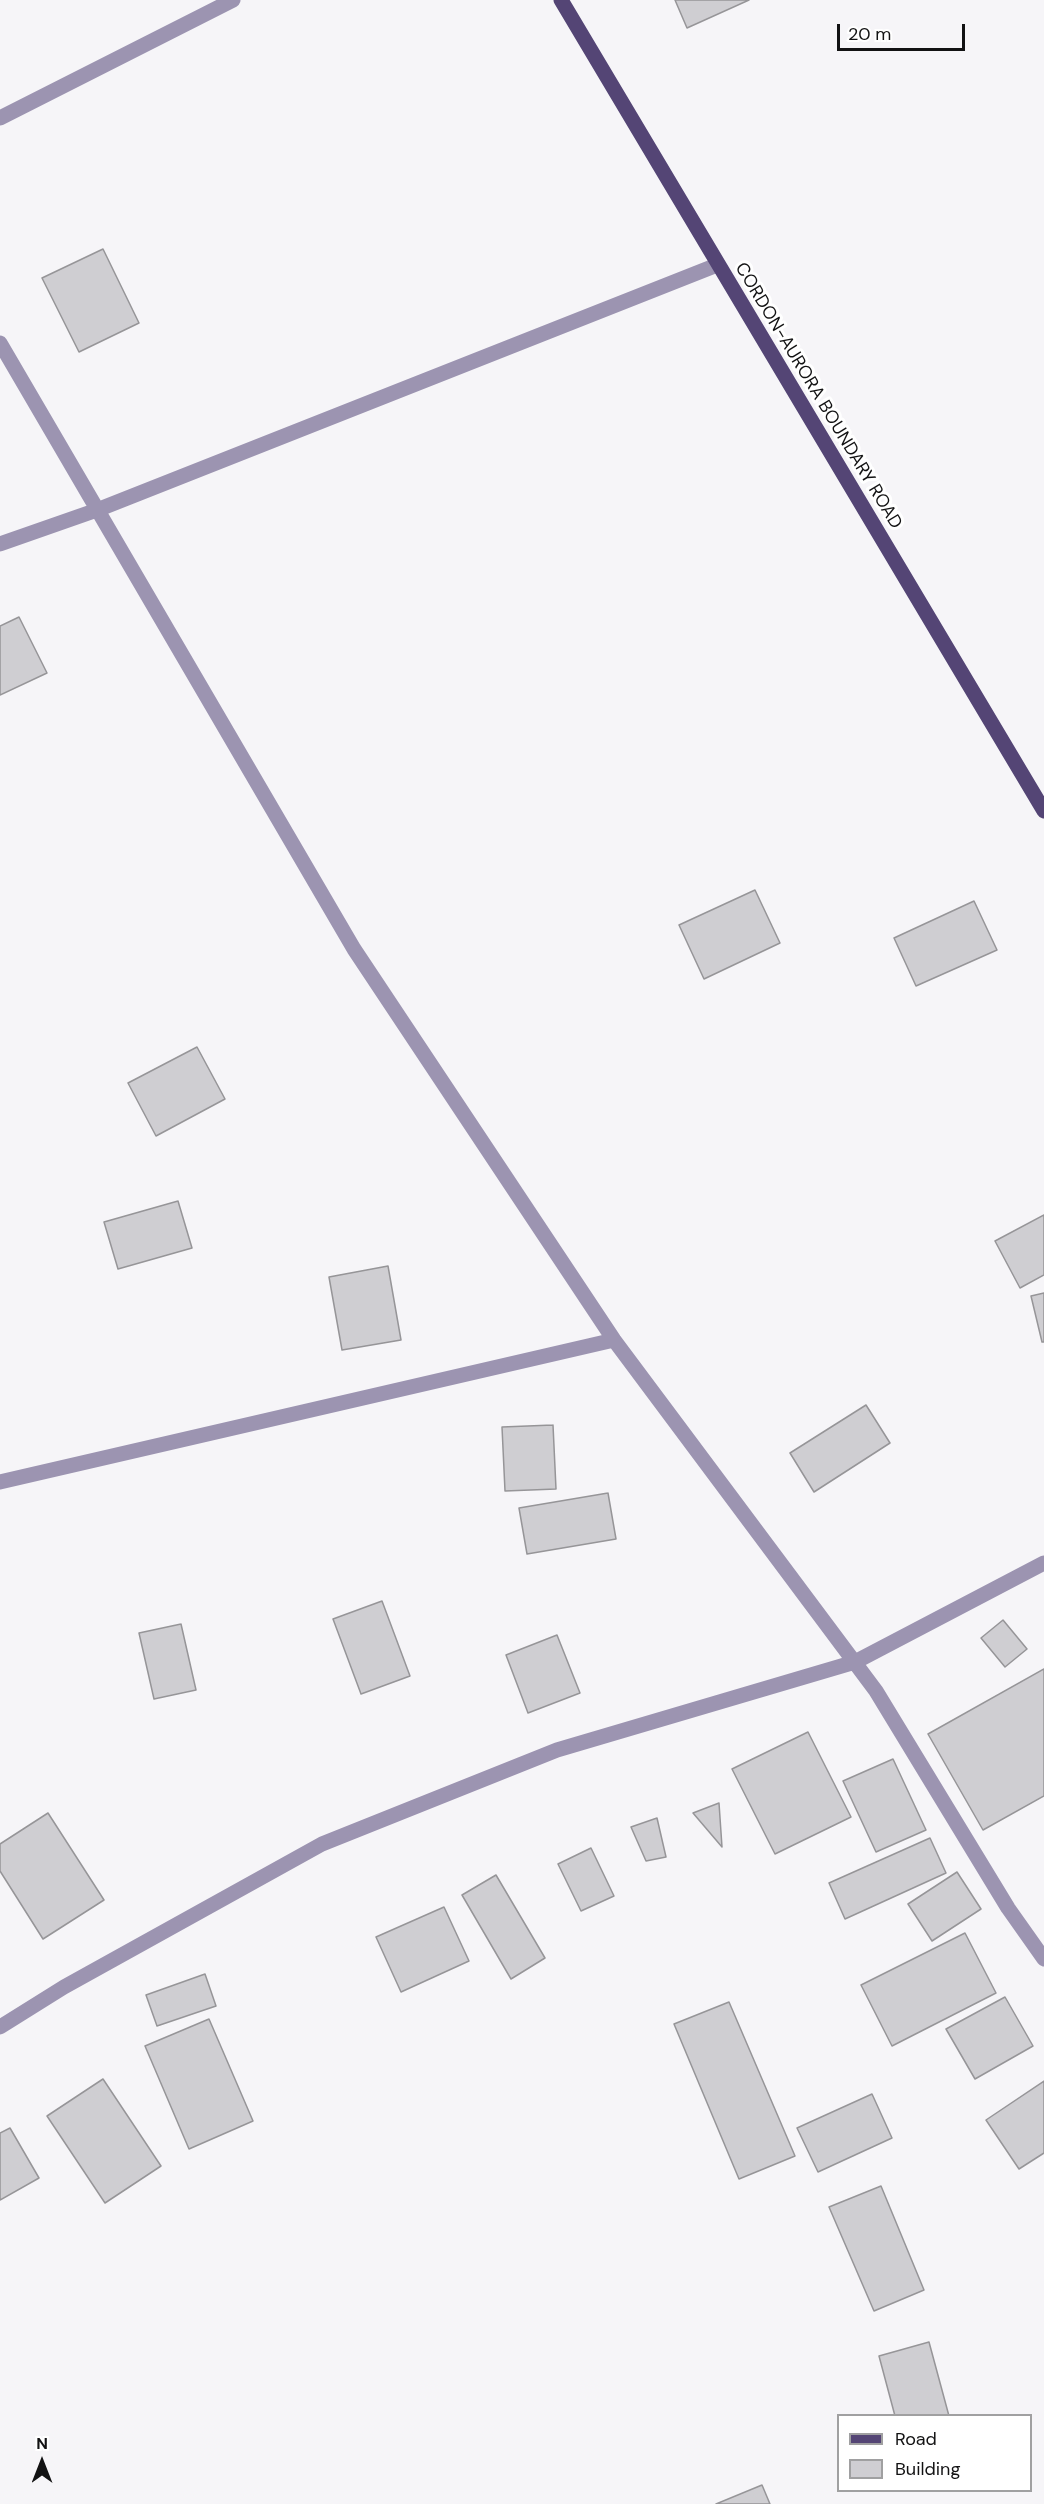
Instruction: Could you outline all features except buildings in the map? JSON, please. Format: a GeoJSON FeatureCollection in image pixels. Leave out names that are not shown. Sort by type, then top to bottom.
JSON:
{"type":"FeatureCollection","features":[{"type":"Feature","properties":{"kind":"main road","name":"CORDON-AURORA BOUNDARY ROAD"},"geometry":{"type":"LineString","coordinates":[[561,0],[1044,811]]}},
{"type":"Feature","properties":{"kind":"street"},"geometry":{"type":"LineString","coordinates":[[0,118],[233,0]]}},
{"type":"Feature","properties":{"kind":"street"},"geometry":{"type":"LineString","coordinates":[[0,544],[97,510],[717,265]]}},
{"type":"Feature","properties":{"kind":"street"},"geometry":{"type":"LineString","coordinates":[[0,343],[354,949],[614,1340],[882,1701],[1008,1908],[1044,1959]]}},
{"type":"Feature","properties":{"kind":"street"},"geometry":{"type":"LineString","coordinates":[[0,1482],[614,1340]]}},
{"type":"Feature","properties":{"kind":"street"},"geometry":{"type":"LineString","coordinates":[[0,2027],[64,1987],[322,1844],[557,1750],[855,1662],[1044,1563]]}}]}
